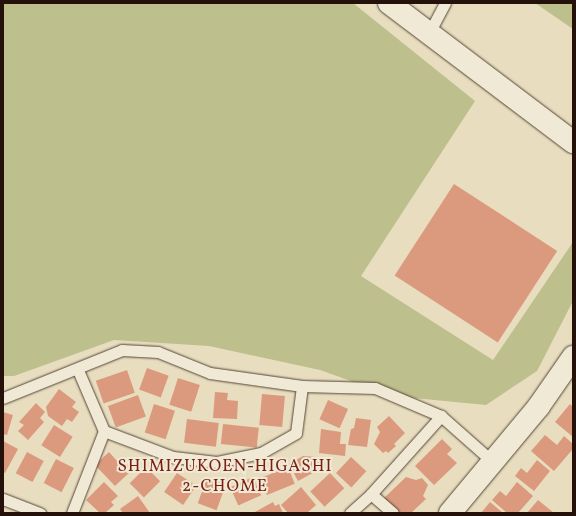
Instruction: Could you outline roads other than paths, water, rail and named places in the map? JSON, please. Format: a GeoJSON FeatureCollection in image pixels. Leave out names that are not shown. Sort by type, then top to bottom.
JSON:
{"type":"FeatureCollection","features":[{"type":"Feature","properties":{"kind":"street"},"geometry":{"type":"LineString","coordinates":[[389,3],[573,142]]}},
{"type":"Feature","properties":{"kind":"street"},"geometry":{"type":"LineString","coordinates":[[450,513],[539,406],[573,357]]}},
{"type":"Feature","properties":{"kind":"lane"},"geometry":{"type":"LineString","coordinates":[[430,33],[445,3]]}},
{"type":"Feature","properties":{"kind":"lane"},"geometry":{"type":"LineString","coordinates":[[3,398],[78,370],[122,350],[158,352],[210,373],[302,386],[375,388],[441,416],[493,462]]}},
{"type":"Feature","properties":{"kind":"lane"},"geometry":{"type":"LineString","coordinates":[[72,513],[104,431],[78,370]]}},
{"type":"Feature","properties":{"kind":"lane"},"geometry":{"type":"LineString","coordinates":[[104,431],[173,457],[217,462],[261,453],[296,433],[302,386]]}},
{"type":"Feature","properties":{"kind":"lane"},"geometry":{"type":"LineString","coordinates":[[350,513],[370,494],[441,416]]}},
{"type":"Feature","properties":{"kind":"lane"},"geometry":{"type":"LineString","coordinates":[[370,494],[393,513]]}},
{"type":"Feature","properties":{"kind":"lane"},"geometry":{"type":"LineString","coordinates":[[3,499],[40,513]]}},
{"type":"Feature","properties":{"kind":"district","name":"SHIMIZUKOEN-HIGASHI 2-CHOME"},"geometry":{"type":"Point","coordinates":[225,477]}}]}
